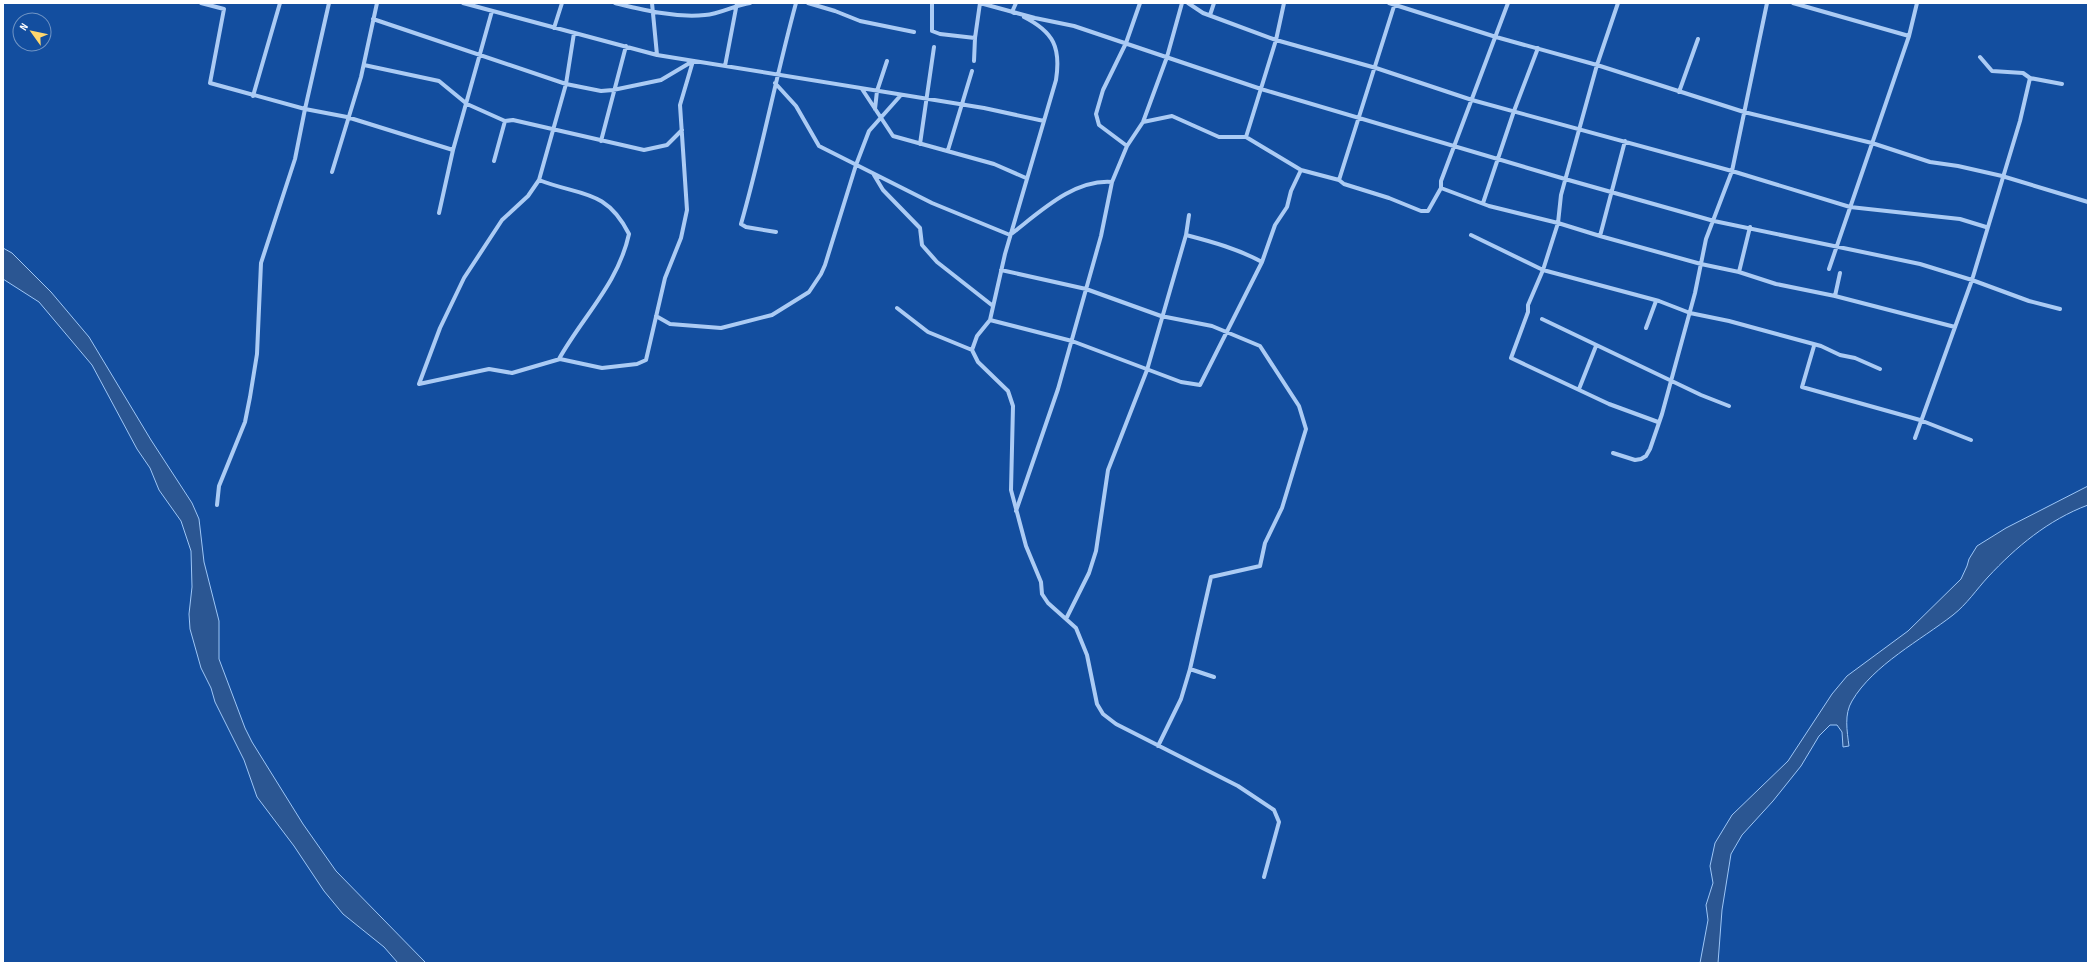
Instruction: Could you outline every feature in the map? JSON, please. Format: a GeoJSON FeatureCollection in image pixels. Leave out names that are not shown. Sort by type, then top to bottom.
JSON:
{"type":"FeatureCollection","features":[{"type":"Feature","properties":{"kind":"street"},"geometry":{"type":"LineString","coordinates":[[201,3],[224,9],[210,83],[305,109],[347,117],[453,150]]}},
{"type":"Feature","properties":{"kind":"street"},"geometry":{"type":"LineString","coordinates":[[253,96],[280,3]]}},
{"type":"Feature","properties":{"kind":"street"},"geometry":{"type":"LineString","coordinates":[[217,505],[219,486],[245,422],[250,397],[257,354],[261,263],[295,159],[329,3]]}},
{"type":"Feature","properties":{"kind":"street"},"geometry":{"type":"LineString","coordinates":[[332,172],[347,117],[364,65],[377,3]]}},
{"type":"Feature","properties":{"kind":"street"},"geometry":{"type":"LineString","coordinates":[[463,3],[657,55],[962,106],[984,108],[1044,121]]}},
{"type":"Feature","properties":{"kind":"street"},"geometry":{"type":"LineString","coordinates":[[554,28],[562,3]]}},
{"type":"Feature","properties":{"kind":"street"},"geometry":{"type":"LineString","coordinates":[[615,3],[652,12],[706,15],[737,4],[750,3]]}},
{"type":"Feature","properties":{"kind":"street"},"geometry":{"type":"LineString","coordinates":[[652,3],[657,55]]}},
{"type":"Feature","properties":{"kind":"street"},"geometry":{"type":"LineString","coordinates":[[776,232],[746,227],[741,224],[759,160],[775,83],[796,3]]}},
{"type":"Feature","properties":{"kind":"street"},"geometry":{"type":"LineString","coordinates":[[808,3],[835,11],[860,21],[914,32]]}},
{"type":"Feature","properties":{"kind":"street"},"geometry":{"type":"LineString","coordinates":[[932,3],[932,31],[940,34],[975,38]]}},
{"type":"Feature","properties":{"kind":"street"},"geometry":{"type":"LineString","coordinates":[[974,62],[975,38],[980,3],[1074,26],[1260,89],[1360,117],[1454,147],[1565,179],[1714,221],[1750,227],[1836,248],[1920,264],[1972,280],[2029,301],[2060,309]]}},
{"type":"Feature","properties":{"kind":"street"},"geometry":{"type":"LineString","coordinates":[[1012,12],[1016,3]]}},
{"type":"Feature","properties":{"kind":"street"},"geometry":{"type":"LineString","coordinates":[[1127,146],[1099,125],[1096,114],[1103,90],[1126,43],[1140,3]]}},
{"type":"Feature","properties":{"kind":"street"},"geometry":{"type":"LineString","coordinates":[[1016,511],[1058,389],[1101,236],[1112,182],[1127,146],[1143,122],[1167,57],[1182,3]]}},
{"type":"Feature","properties":{"kind":"street"},"geometry":{"type":"LineString","coordinates":[[1188,3],[1210,15],[1276,40],[1376,68],[1472,100],[1732,171],[1850,207],[1960,219],[1986,227]]}},
{"type":"Feature","properties":{"kind":"street"},"geometry":{"type":"LineString","coordinates":[[1210,15],[1214,3]]}},
{"type":"Feature","properties":{"kind":"street"},"geometry":{"type":"LineString","coordinates":[[1246,138],[1276,40],[1284,3]]}},
{"type":"Feature","properties":{"kind":"street"},"geometry":{"type":"LineString","coordinates":[[1389,3],[1496,37],[1597,65],[1744,112],[1872,143],[1930,162],[1958,166],[2002,176],[2088,202]]}},
{"type":"Feature","properties":{"kind":"street"},"geometry":{"type":"LineString","coordinates":[[1143,122],[1172,116],[1219,137],[1246,138],[1301,170],[1339,180],[1344,184],[1389,198],[1421,211],[1428,211],[1441,188],[1441,181],[1508,3]]}},
{"type":"Feature","properties":{"kind":"street"},"geometry":{"type":"LineString","coordinates":[[1618,3],[1578,128],[1561,195],[1558,223],[1543,270],[1528,304],[1528,312],[1511,358],[1609,404],[1658,422]]}},
{"type":"Feature","properties":{"kind":"street"},"geometry":{"type":"LineString","coordinates":[[1613,453],[1635,460],[1641,459],[1650,449],[1672,380],[1690,313],[1706,239],[1732,171],[1767,3]]}},
{"type":"Feature","properties":{"kind":"street"},"geometry":{"type":"LineString","coordinates":[[1793,3],[1909,36]]}},
{"type":"Feature","properties":{"kind":"street"},"geometry":{"type":"LineString","coordinates":[[1829,269],[1909,36],[1917,3]]}},
{"type":"Feature","properties":{"kind":"street"},"geometry":{"type":"LineString","coordinates":[[724,66],[737,4]]}},
{"type":"Feature","properties":{"kind":"street"},"geometry":{"type":"LineString","coordinates":[[1339,180],[1376,68],[1395,4]]}},
{"type":"Feature","properties":{"kind":"street"},"geometry":{"type":"LineString","coordinates":[[439,213],[453,150],[481,55],[492,11]]}},
{"type":"Feature","properties":{"kind":"street"},"geometry":{"type":"LineString","coordinates":[[972,350],[977,336],[990,320],[1010,235],[1056,80],[1059,60],[1054,42],[1038,24],[1012,12]]}},
{"type":"Feature","properties":{"kind":"street"},"geometry":{"type":"LineString","coordinates":[[373,19],[566,84],[601,90],[613,90],[661,80],[693,61]]}},
{"type":"Feature","properties":{"kind":"street"},"geometry":{"type":"LineString","coordinates":[[574,33],[566,84],[539,180],[528,196],[502,220],[464,278],[440,328],[419,384],[490,369],[512,373],[559,359],[602,368],[637,364],[646,360],[665,278],[682,238],[687,210],[680,105],[693,61]]}},
{"type":"Feature","properties":{"kind":"street"},"geometry":{"type":"LineString","coordinates":[[1679,92],[1698,39]]}},
{"type":"Feature","properties":{"kind":"street"},"geometry":{"type":"LineString","coordinates":[[601,140],[613,90],[626,46]]}},
{"type":"Feature","properties":{"kind":"street"},"geometry":{"type":"LineString","coordinates":[[920,144],[928,100],[934,47]]}},
{"type":"Feature","properties":{"kind":"street"},"geometry":{"type":"LineString","coordinates":[[1483,203],[1514,111],[1538,48]]}},
{"type":"Feature","properties":{"kind":"street"},"geometry":{"type":"LineString","coordinates":[[1980,58],[1992,71],[2023,73],[2030,78],[2062,84]]}},
{"type":"Feature","properties":{"kind":"street"},"geometry":{"type":"LineString","coordinates":[[875,109],[877,91],[887,61]]}},
{"type":"Feature","properties":{"kind":"street"},"geometry":{"type":"LineString","coordinates":[[364,65],[439,81],[467,104],[505,121],[513,120],[644,150],[667,145],[682,130]]}},
{"type":"Feature","properties":{"kind":"street"},"geometry":{"type":"LineString","coordinates":[[948,150],[972,71]]}},
{"type":"Feature","properties":{"kind":"street"},"geometry":{"type":"LineString","coordinates":[[1915,438],[1920,420],[1972,280],[1986,227],[2020,121],[2030,78]]}},
{"type":"Feature","properties":{"kind":"street"},"geometry":{"type":"LineString","coordinates":[[775,83],[796,106],[819,146],[932,203],[1010,235]]}},
{"type":"Feature","properties":{"kind":"street"},"geometry":{"type":"LineString","coordinates":[[862,89],[893,136],[948,150],[994,164],[1026,178]]}},
{"type":"Feature","properties":{"kind":"street"},"geometry":{"type":"LineString","coordinates":[[656,316],[670,324],[722,328],[772,315],[809,292],[825,265],[856,165],[869,131],[901,95]]}},
{"type":"Feature","properties":{"kind":"street"},"geometry":{"type":"LineString","coordinates":[[494,161],[505,121]]}},
{"type":"Feature","properties":{"kind":"street"},"geometry":{"type":"LineString","coordinates":[[1600,236],[1625,141]]}},
{"type":"Feature","properties":{"kind":"street"},"geometry":{"type":"LineString","coordinates":[[990,320],[1072,341],[1181,382],[1200,385],[1262,262],[1275,225],[1287,206],[1291,191],[1301,170]]}},
{"type":"Feature","properties":{"kind":"street"},"geometry":{"type":"LineString","coordinates":[[874,174],[883,190],[920,228],[922,245],[937,262],[993,306]]}},
{"type":"Feature","properties":{"kind":"street"},"geometry":{"type":"LineString","coordinates":[[539,180],[592,195],[606,203],[624,223],[629,234],[627,243],[605,293],[559,359]]}},
{"type":"Feature","properties":{"kind":"street"},"geometry":{"type":"LineString","coordinates":[[1010,235],[1053,201],[1100,181],[1112,182]]}},
{"type":"Feature","properties":{"kind":"street"},"geometry":{"type":"LineString","coordinates":[[1441,188],[1483,203],[1701,264],[1739,272],[1776,284],[1835,296],[1955,326]]}},
{"type":"Feature","properties":{"kind":"street"},"geometry":{"type":"LineString","coordinates":[[1066,620],[1089,573],[1096,551],[1108,470],[1147,370],[1161,316],[1186,235],[1189,215]]}},
{"type":"Feature","properties":{"kind":"street"},"geometry":{"type":"LineString","coordinates":[[1739,272],[1750,227]]}},
{"type":"Feature","properties":{"kind":"street"},"geometry":{"type":"LineString","coordinates":[[1186,235],[1226,246],[1245,253],[1262,262]]}},
{"type":"Feature","properties":{"kind":"street"},"geometry":{"type":"LineString","coordinates":[[1471,235],[1543,270],[1656,301],[1690,313],[1729,321],[1814,346],[1821,346],[1840,355],[1855,358],[1880,369]]}},
{"type":"Feature","properties":{"kind":"street"},"geometry":{"type":"LineString","coordinates":[[1001,270],[1086,289],[1161,316],[1212,326],[1260,346],[1299,406],[1306,429],[1282,508],[1265,543],[1260,566],[1211,576],[1190,669],[1181,699],[1158,746]]}},
{"type":"Feature","properties":{"kind":"street"},"geometry":{"type":"LineString","coordinates":[[1835,296],[1840,273]]}},
{"type":"Feature","properties":{"kind":"street"},"geometry":{"type":"LineString","coordinates":[[1646,328],[1656,301]]}},
{"type":"Feature","properties":{"kind":"street"},"geometry":{"type":"LineString","coordinates":[[897,308],[928,332],[972,350],[978,362],[1008,391],[1013,406],[1011,490],[1016,511],[1026,546],[1041,582],[1042,594],[1048,603],[1076,628],[1087,654],[1097,704],[1103,714],[1116,724],[1238,786],[1274,810],[1279,822],[1264,877]]}},
{"type":"Feature","properties":{"kind":"street"},"geometry":{"type":"LineString","coordinates":[[1542,319],[1701,395],[1729,406]]}},
{"type":"Feature","properties":{"kind":"street"},"geometry":{"type":"LineString","coordinates":[[1579,389],[1596,346]]}},
{"type":"Feature","properties":{"kind":"street"},"geometry":{"type":"LineString","coordinates":[[1814,346],[1802,387],[1920,420],[1971,440]]}},
{"type":"Feature","properties":{"kind":"street"},"geometry":{"type":"LineString","coordinates":[[1190,669],[1214,677]]}},
{"type":"Feature","properties":{"kind":"water"},"geometry":{"type":"Polygon","coordinates":[[[3,248],[12,253],[51,292],[89,337],[151,440],[192,503],[199,519],[204,562],[219,621],[219,659],[245,728],[252,742],[303,824],[336,871],[426,963],[398,963],[384,947],[343,914],[324,891],[294,846],[257,797],[244,760],[215,702],[211,688],[201,668],[190,629],[189,614],[192,587],[191,551],[181,521],[159,490],[150,468],[137,449],[92,365],[39,302],[3,279],[3,248]]]}},
{"type":"Feature","properties":{"kind":"water"},"geometry":{"type":"Polygon","coordinates":[[[2088,486],[2088,505],[2059,518],[2021,545],[1999,566],[1958,611],[1898,654],[1872,676],[1861,688],[1849,706],[1847,723],[1849,746],[1843,747],[1842,732],[1837,725],[1830,725],[1819,736],[1801,766],[1773,801],[1742,835],[1731,854],[1722,910],[1718,963],[1700,963],[1708,920],[1706,905],[1713,883],[1710,866],[1715,843],[1732,815],[1788,761],[1832,694],[1847,676],[1908,631],[1961,579],[1969,559],[1977,546],[2006,528],[2088,486]]]}}]}
